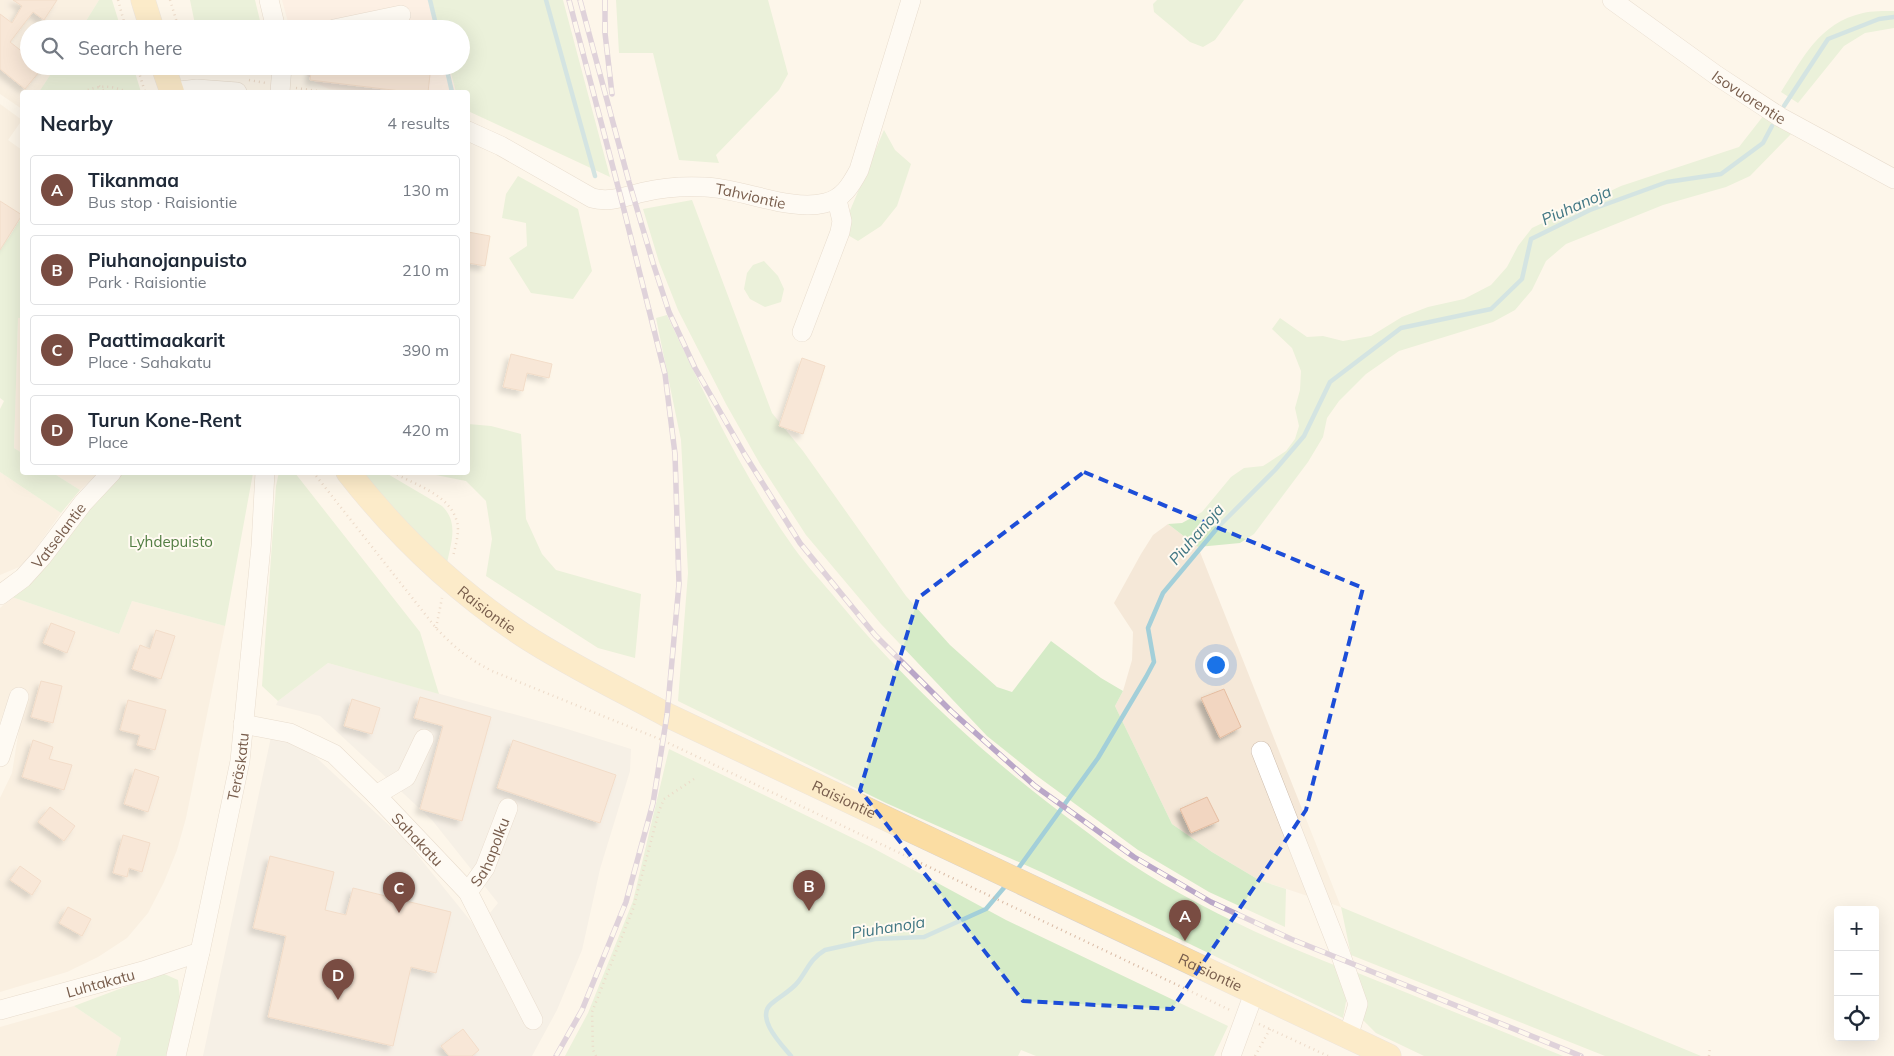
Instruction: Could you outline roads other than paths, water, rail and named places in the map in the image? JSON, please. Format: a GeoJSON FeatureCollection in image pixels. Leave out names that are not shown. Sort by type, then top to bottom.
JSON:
{"type":"FeatureCollection","features":[{"type":"Feature","properties":{"kind":"main road"},"geometry":{"type":"LineString","coordinates":[[143,0],[149,20]]}},
{"type":"Feature","properties":{"kind":"main road"},"geometry":{"type":"LineString","coordinates":[[167,75],[171,90]]}},
{"type":"Feature","properties":{"kind":"main road","name":"Raisiontie"},"geometry":{"type":"LineString","coordinates":[[350,475],[389,523],[415,549],[491,613],[540,646],[667,715],[1389,1056]]}},
{"type":"Feature","properties":{"kind":"street"},"geometry":{"type":"LineString","coordinates":[[269,0],[274,20]]}},
{"type":"Feature","properties":{"kind":"street"},"geometry":{"type":"LineString","coordinates":[[802,332],[840,232],[842,221],[837,200],[859,170],[911,0]]}},
{"type":"Feature","properties":{"kind":"street","name":"Isovuorentie"},"geometry":{"type":"LineString","coordinates":[[1612,0],[1716,75],[1780,117],[1894,179]]}},
{"type":"Feature","properties":{"kind":"street"},"geometry":{"type":"LineString","coordinates":[[377,20],[401,15]]}},
{"type":"Feature","properties":{"kind":"street"},"geometry":{"type":"LineString","coordinates":[[281,89],[282,75]]}},
{"type":"Feature","properties":{"kind":"street"},"geometry":{"type":"LineString","coordinates":[[189,90],[239,86]]}},
{"type":"Feature","properties":{"kind":"street","name":"Tahviontie"},"geometry":{"type":"LineString","coordinates":[[470,131],[501,146],[592,198],[599,200],[610,200],[671,187],[707,187],[799,204],[823,204],[837,200]]}},
{"type":"Feature","properties":{"kind":"street","name":"Vatselantie"},"geometry":{"type":"LineString","coordinates":[[2,592],[23,578],[83,503],[109,475]]}},
{"type":"Feature","properties":{"kind":"street","name":"Teräskatu"},"geometry":{"type":"LineString","coordinates":[[176,1056],[240,760],[262,546],[265,475]]}},
{"type":"Feature","properties":{"kind":"street"},"geometry":{"type":"LineString","coordinates":[[0,757],[19,697]]}},
{"type":"Feature","properties":{"kind":"street","name":"Sahakatu"},"geometry":{"type":"LineString","coordinates":[[243,724],[290,734],[334,754],[376,795],[468,892],[533,1020]]}},
{"type":"Feature","properties":{"kind":"street"},"geometry":{"type":"LineString","coordinates":[[376,795],[406,777],[424,739]]}},
{"type":"Feature","properties":{"kind":"street"},"geometry":{"type":"LineString","coordinates":[[1261,751],[1340,950],[1358,1004],[1348,1037]]}},
{"type":"Feature","properties":{"kind":"street","name":"Sahapolku"},"geometry":{"type":"LineString","coordinates":[[468,892],[484,868],[508,808]]}},
{"type":"Feature","properties":{"kind":"street","name":"Luhtakatu"},"geometry":{"type":"LineString","coordinates":[[0,1010],[143,971],[200,952]]}},
{"type":"Feature","properties":{"kind":"street"},"geometry":{"type":"LineString","coordinates":[[1231,1056],[1254,993]]}},
{"type":"Feature","properties":{"kind":"waterway"},"geometry":{"type":"LineString","coordinates":[[430,0],[435,20]]}},
{"type":"Feature","properties":{"kind":"waterway"},"geometry":{"type":"LineString","coordinates":[[546,0],[595,176]]}},
{"type":"Feature","properties":{"kind":"waterway","name":"Piuhanoja"},"geometry":{"type":"LineString","coordinates":[[1784,106],[1828,39],[1879,19],[1894,17]]}},
{"type":"Feature","properties":{"kind":"waterway"},"geometry":{"type":"LineString","coordinates":[[448,75],[452,90]]}},
{"type":"Feature","properties":{"kind":"waterway","name":"Piuhanoja"},"geometry":{"type":"LineString","coordinates":[[1015,873],[1098,758],[1154,662],[1148,628],[1163,593],[1219,526],[1275,470],[1304,436],[1330,382],[1401,328],[1491,309],[1522,279],[1531,239],[1590,210],[1667,182],[1721,174],[1763,143],[1772,126]]}},
{"type":"Feature","properties":{"kind":"waterway","name":"Piuhanoja"},"geometry":{"type":"LineString","coordinates":[[791,1056],[776,1038],[768,1024],[767,1010],[771,1004],[795,985],[820,953],[825,950],[875,939],[924,937],[986,909],[1008,883]]}},
{"type":"Feature","properties":{"kind":"railway"},"geometry":{"type":"LineString","coordinates":[[556,1056],[582,1010],[626,902],[653,803],[667,715],[679,584],[675,454],[665,374],[569,0]]}},
{"type":"Feature","properties":{"kind":"railway"},"geometry":{"type":"LineString","coordinates":[[580,0],[653,263],[669,312],[695,368],[745,455],[800,543],[875,635],[951,711],[1035,786],[1134,857],[1211,902],[1291,939],[1581,1056]]}},
{"type":"Feature","properties":{"kind":"railway"},"geometry":{"type":"LineString","coordinates":[[605,0],[605,33],[612,94]]}},
{"type":"Feature","properties":{"kind":"place","name":"Piuhanojanpuisto"},"geometry":{"type":"Point","coordinates":[809,911]}},
{"type":"Feature","properties":{"kind":"place","name":"Paattimaakarit"},"geometry":{"type":"Point","coordinates":[399,913]}},
{"type":"Feature","properties":{"kind":"place","name":"Tikanmaa"},"geometry":{"type":"Point","coordinates":[1185,941]}},
{"type":"Feature","properties":{"kind":"place","name":"Turun Kone-Rent"},"geometry":{"type":"Point","coordinates":[338,1000]}},
{"type":"Feature","properties":{"kind":"park label","name":"Lyhdepuisto"},"geometry":{"type":"Point","coordinates":[171,541]}}]}
